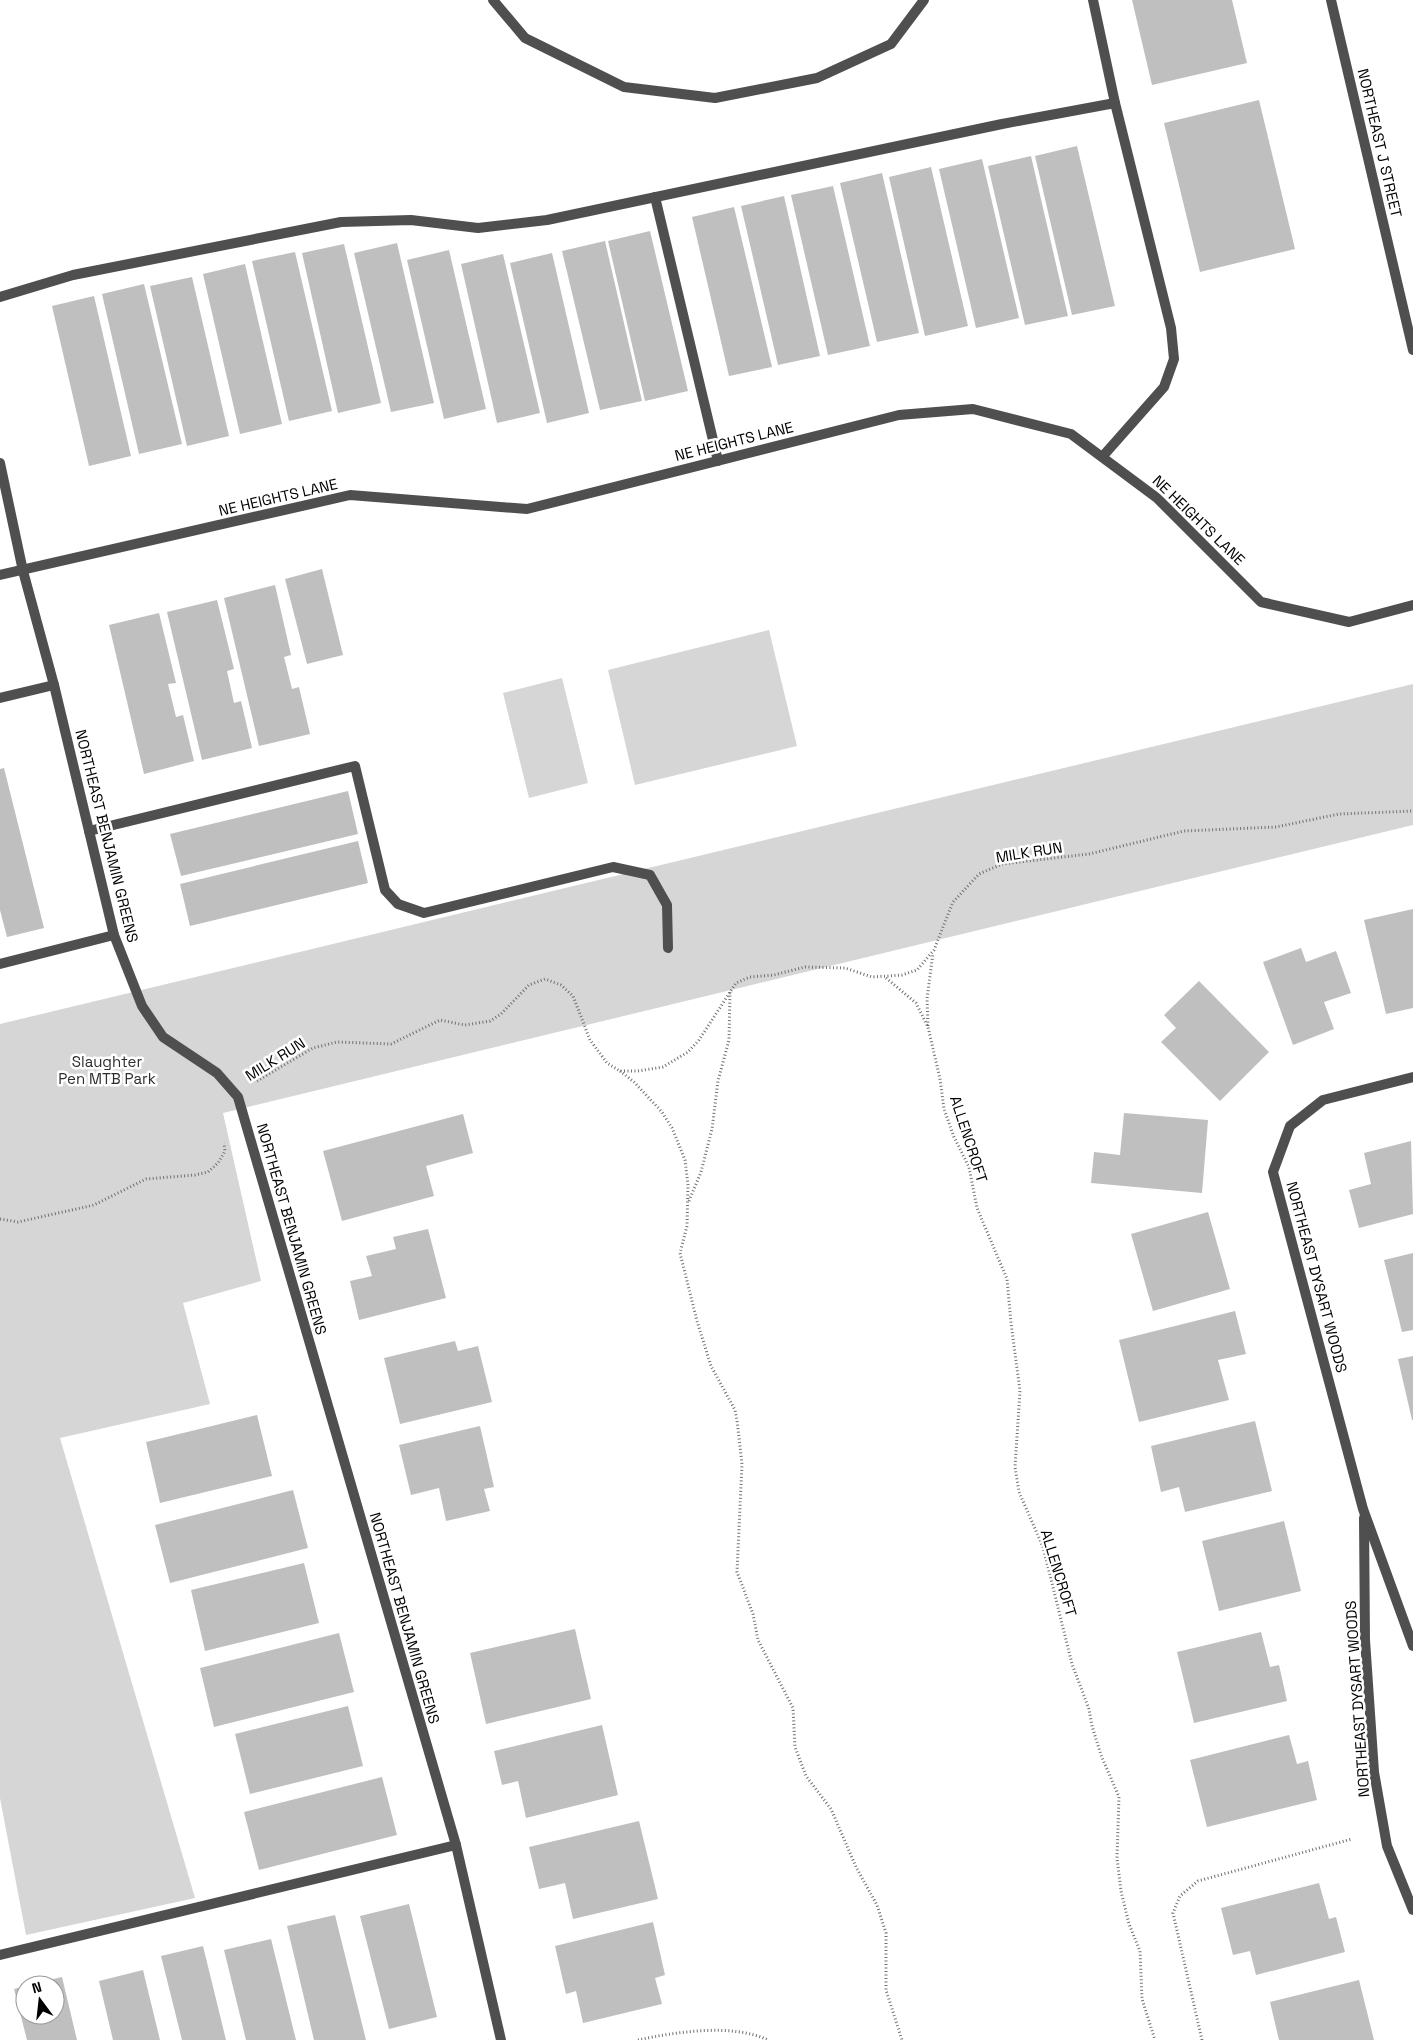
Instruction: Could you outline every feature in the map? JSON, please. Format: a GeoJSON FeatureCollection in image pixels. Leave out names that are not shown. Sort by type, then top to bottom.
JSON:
{"type":"FeatureCollection","features":[{"type":"Feature","properties":{"kind":"street"},"geometry":{"type":"LineString","coordinates":[[494,0],[525,38],[624,87],[715,98],[817,78],[891,44],[924,0]]}},
{"type":"Feature","properties":{"kind":"street"},"geometry":{"type":"LineString","coordinates":[[1093,0],[1115,103],[1171,328],[1174,360],[1164,387],[1103,456]]}},
{"type":"Feature","properties":{"kind":"street","name":"NORTHEAST J STREET"},"geometry":{"type":"LineString","coordinates":[[1331,0],[1413,350]]}},
{"type":"Feature","properties":{"kind":"street"},"geometry":{"type":"LineString","coordinates":[[0,297],[72,276],[341,222],[411,220],[478,228],[547,220],[1002,124],[1115,103]]}},
{"type":"Feature","properties":{"kind":"street"},"geometry":{"type":"LineString","coordinates":[[655,197],[718,461]]}},
{"type":"Feature","properties":{"kind":"street","name":"NE HEIGHTS LANE"},"geometry":{"type":"LineString","coordinates":[[0,575],[350,496],[528,509],[899,415],[973,409],[1071,434],[1157,498],[1261,602],[1349,622],[1413,605]]}},
{"type":"Feature","properties":{"kind":"street","name":"NORTHEAST BENJAMIN GREENS"},"geometry":{"type":"LineString","coordinates":[[0,463],[23,570],[54,685],[114,935],[142,1006],[163,1036],[217,1073],[238,1097],[456,1844],[501,2040]]}},
{"type":"Feature","properties":{"kind":"street"},"geometry":{"type":"LineString","coordinates":[[0,698],[54,685]]}},
{"type":"Feature","properties":{"kind":"street"},"geometry":{"type":"LineString","coordinates":[[89,831],[355,766],[385,890],[398,904],[424,913],[613,867],[650,875],[667,905],[668,948]]}},
{"type":"Feature","properties":{"kind":"street"},"geometry":{"type":"LineString","coordinates":[[0,964],[114,935]]}},
{"type":"Feature","properties":{"kind":"street","name":"NORTHEAST DYSART WOODS"},"geometry":{"type":"LineString","coordinates":[[1413,1077],[1323,1100],[1290,1126],[1274,1172],[1363,1509],[1413,1646]]}},
{"type":"Feature","properties":{"kind":"street","name":"NORTHEAST DYSART WOODS"},"geometry":{"type":"LineString","coordinates":[[1363,1509],[1365,1640],[1374,1772],[1387,1846],[1413,1910]]}},
{"type":"Feature","properties":{"kind":"street"},"geometry":{"type":"LineString","coordinates":[[0,1956],[456,1844]]}},
{"type":"Feature","properties":{"kind":"path","name":"MILK RUN"},"geometry":{"type":"LineString","coordinates":[[238,1097],[254,1083],[313,1048],[337,1042],[391,1044],[440,1020],[465,1025],[490,1021],[501,1014],[529,985],[545,979],[561,985],[573,996],[590,1040],[607,1063],[620,1071],[638,1071],[663,1067],[688,1052],[699,1040],[736,983],[750,977],[774,975],[804,967],[845,968],[872,977],[902,975],[917,970],[933,952],[953,902],[979,874],[1002,864],[1090,854],[1184,831],[1276,827],[1339,814],[1413,811]]}},
{"type":"Feature","properties":{"kind":"path","name":"ALLENCROFT"},"geometry":{"type":"LineString","coordinates":[[933,952],[927,999],[928,1027],[940,1079],[944,1109],[954,1137],[969,1167],[977,1208],[1008,1279],[1010,1323],[1020,1391],[1015,1467],[1019,1492],[1043,1547],[1072,1664],[1089,1709],[1101,1755],[1119,1797],[1117,1858],[1120,1891],[1129,1924],[1140,1951],[1142,1999],[1155,2040]]}},
{"type":"Feature","properties":{"kind":"path","name":"ALLENCROFT"},"geometry":{"type":"LineString","coordinates":[[886,977],[916,1003],[928,1027]]}},
{"type":"Feature","properties":{"kind":"path"},"geometry":{"type":"LineString","coordinates":[[688,1204],[701,1172],[712,1129],[718,1081],[728,1040],[731,991]]}},
{"type":"Feature","properties":{"kind":"path"},"geometry":{"type":"LineString","coordinates":[[620,1071],[634,1082],[662,1112],[672,1128],[685,1160],[688,1204],[687,1226],[680,1253],[697,1321],[711,1366],[735,1410],[737,1420],[742,1464],[737,1572],[753,1614],[758,1640],[793,1708],[795,1747],[806,1776],[831,1809],[856,1867],[876,1904],[886,1933],[886,1990],[902,2040]]}},
{"type":"Feature","properties":{"kind":"path"},"geometry":{"type":"LineString","coordinates":[[0,1219],[18,1222],[26,1221],[94,1205],[146,1179],[195,1175],[208,1172],[218,1163],[225,1151],[224,1142]]}},
{"type":"Feature","properties":{"kind":"path"},"geometry":{"type":"LineString","coordinates":[[1202,2040],[1173,1913],[1180,1896],[1198,1881],[1352,1839]]}},
{"type":"Feature","properties":{"kind":"path"},"geometry":{"type":"LineString","coordinates":[[638,2040],[691,2032],[739,2031],[754,2033],[768,2040]]}},
{"type":"Feature","properties":{"kind":"green space"},"geometry":{"type":"Polygon","coordinates":[[[769,630],[797,746],[635,785],[608,670],[769,630]]]}},
{"type":"Feature","properties":{"kind":"green space"},"geometry":{"type":"Polygon","coordinates":[[[562,678],[588,783],[529,798],[503,693],[562,678]]]}},
{"type":"Feature","properties":{"kind":"green space","name":"Slaughter Pen MTB Park"},"geometry":{"type":"Polygon","coordinates":[[[1413,684],[1413,825],[223,1113],[261,1281],[183,1303],[210,1404],[60,1438],[195,1898],[26,1935],[0,1798],[0,1024],[1413,684]]]}},
{"type":"Feature","properties":{"kind":"building"},"geometry":{"type":"Polygon","coordinates":[[[1132,0],[1232,0],[1247,63],[1152,85],[1132,0]]]}},
{"type":"Feature","properties":{"kind":"building"},"geometry":{"type":"Polygon","coordinates":[[[1259,100],[1295,249],[1200,272],[1164,123],[1259,100]]]}},
{"type":"Feature","properties":{"kind":"building"},"geometry":{"type":"Polygon","coordinates":[[[1077,146],[1115,306],[1072,315],[1035,156],[1077,146]]]}},
{"type":"Feature","properties":{"kind":"building"},"geometry":{"type":"Polygon","coordinates":[[[1031,156],[1068,316],[1025,325],[988,166],[1031,156]]]}},
{"type":"Feature","properties":{"kind":"building"},"geometry":{"type":"Polygon","coordinates":[[[982,159],[1019,318],[976,328],[939,169],[982,159]]]}},
{"type":"Feature","properties":{"kind":"building"},"geometry":{"type":"Polygon","coordinates":[[[931,167],[968,326],[925,336],[889,177],[931,167]]]}},
{"type":"Feature","properties":{"kind":"building"},"geometry":{"type":"Polygon","coordinates":[[[882,173],[919,333],[877,342],[840,183],[882,173]]]}},
{"type":"Feature","properties":{"kind":"building"},"geometry":{"type":"Polygon","coordinates":[[[833,186],[870,346],[828,355],[791,195],[833,186]]]}},
{"type":"Feature","properties":{"kind":"building"},"geometry":{"type":"Polygon","coordinates":[[[784,196],[820,356],[778,365],[741,206],[784,196]]]}},
{"type":"Feature","properties":{"kind":"building"},"geometry":{"type":"Polygon","coordinates":[[[734,207],[772,367],[729,376],[692,217],[734,207]]]}},
{"type":"Feature","properties":{"kind":"building"},"geometry":{"type":"Polygon","coordinates":[[[650,231],[688,391],[645,401],[608,241],[650,231]]]}},
{"type":"Feature","properties":{"kind":"building"},"geometry":{"type":"Polygon","coordinates":[[[605,241],[642,401],[600,410],[562,251],[605,241]]]}},
{"type":"Feature","properties":{"kind":"building"},"geometry":{"type":"Polygon","coordinates":[[[397,243],[434,403],[391,412],[354,253],[397,243]]]}},
{"type":"Feature","properties":{"kind":"building"},"geometry":{"type":"Polygon","coordinates":[[[344,244],[381,403],[338,413],[302,253],[344,244]]]}},
{"type":"Feature","properties":{"kind":"building"},"geometry":{"type":"Polygon","coordinates":[[[449,250],[486,409],[444,419],[407,260],[449,250]]]}},
{"type":"Feature","properties":{"kind":"building"},"geometry":{"type":"Polygon","coordinates":[[[295,252],[332,411],[289,421],[252,261],[295,252]]]}},
{"type":"Feature","properties":{"kind":"building"},"geometry":{"type":"Polygon","coordinates":[[[552,253],[589,413],[547,423],[510,263],[552,253]]]}},
{"type":"Feature","properties":{"kind":"building"},"geometry":{"type":"Polygon","coordinates":[[[503,254],[540,413],[497,423],[461,264],[503,254]]]}},
{"type":"Feature","properties":{"kind":"building"},"geometry":{"type":"Polygon","coordinates":[[[245,264],[282,424],[240,434],[203,274],[245,264]]]}},
{"type":"Feature","properties":{"kind":"building"},"geometry":{"type":"Polygon","coordinates":[[[192,277],[229,436],[187,446],[150,286],[192,277]]]}},
{"type":"Feature","properties":{"kind":"building"},"geometry":{"type":"Polygon","coordinates":[[[144,284],[182,444],[139,454],[102,294],[144,284]]]}},
{"type":"Feature","properties":{"kind":"building"},"geometry":{"type":"Polygon","coordinates":[[[94,296],[131,456],[89,466],[52,306],[94,296]]]}},
{"type":"Feature","properties":{"kind":"building"},"geometry":{"type":"Polygon","coordinates":[[[322,569],[343,655],[307,664],[285,579],[322,569]]]}},
{"type":"Feature","properties":{"kind":"building"},"geometry":{"type":"Polygon","coordinates":[[[275,585],[291,655],[284,657],[292,689],[299,687],[310,734],[259,746],[224,598],[275,585]]]}},
{"type":"Feature","properties":{"kind":"building"},"geometry":{"type":"Polygon","coordinates":[[[217,600],[234,669],[227,671],[234,703],[241,701],[252,748],[202,760],[167,612],[217,600]]]}},
{"type":"Feature","properties":{"kind":"building"},"geometry":{"type":"Polygon","coordinates":[[[159,613],[176,683],[168,684],[176,717],[183,715],[194,761],[144,774],[109,625],[159,613]]]}},
{"type":"Feature","properties":{"kind":"building"},"geometry":{"type":"Polygon","coordinates":[[[4,768],[44,928],[7,937],[0,910],[0,769],[4,768]]]}},
{"type":"Feature","properties":{"kind":"building"},"geometry":{"type":"Polygon","coordinates":[[[348,791],[358,834],[181,876],[170,834],[348,791]]]}},
{"type":"Feature","properties":{"kind":"building"},"geometry":{"type":"Polygon","coordinates":[[[358,841],[368,883],[190,926],[180,884],[358,841]]]}},
{"type":"Feature","properties":{"kind":"building"},"geometry":{"type":"Polygon","coordinates":[[[1413,909],[1413,1008],[1386,1014],[1364,920],[1413,909]]]}},
{"type":"Feature","properties":{"kind":"building"},"geometry":{"type":"Polygon","coordinates":[[[1301,948],[1306,962],[1336,951],[1351,993],[1324,1002],[1334,1029],[1293,1045],[1263,962],[1301,948]]]}},
{"type":"Feature","properties":{"kind":"building"},"geometry":{"type":"Polygon","coordinates":[[[1199,981],[1269,1052],[1220,1101],[1161,1042],[1176,1028],[1164,1015],[1199,981]]]}},
{"type":"Feature","properties":{"kind":"building"},"geometry":{"type":"Polygon","coordinates":[[[1124,1113],[1208,1120],[1202,1193],[1091,1183],[1094,1152],[1120,1155],[1124,1113]]]}},
{"type":"Feature","properties":{"kind":"building"},"geometry":{"type":"Polygon","coordinates":[[[463,1114],[473,1153],[426,1166],[434,1196],[342,1221],[323,1151],[463,1114]]]}},
{"type":"Feature","properties":{"kind":"building"},"geometry":{"type":"Polygon","coordinates":[[[1411,1141],[1413,1214],[1359,1228],[1349,1190],[1371,1184],[1364,1153],[1411,1141]]]}},
{"type":"Feature","properties":{"kind":"building"},"geometry":{"type":"Polygon","coordinates":[[[1208,1212],[1230,1289],[1153,1311],[1131,1234],[1208,1212]]]}},
{"type":"Feature","properties":{"kind":"building"},"geometry":{"type":"Polygon","coordinates":[[[428,1229],[446,1298],[359,1320],[350,1281],[372,1276],[366,1256],[396,1249],[393,1237],[428,1229]]]}},
{"type":"Feature","properties":{"kind":"building"},"geometry":{"type":"Polygon","coordinates":[[[1413,1253],[1413,1330],[1402,1332],[1384,1260],[1413,1253]]]}},
{"type":"Feature","properties":{"kind":"building"},"geometry":{"type":"Polygon","coordinates":[[[1235,1311],[1246,1354],[1218,1360],[1229,1400],[1139,1422],[1119,1340],[1235,1311]]]}},
{"type":"Feature","properties":{"kind":"building"},"geometry":{"type":"Polygon","coordinates":[[[455,1341],[458,1351],[478,1346],[492,1402],[400,1424],[384,1358],[455,1341]]]}},
{"type":"Feature","properties":{"kind":"building"},"geometry":{"type":"Polygon","coordinates":[[[1413,1356],[1413,1420],[1412,1420],[1398,1359],[1413,1356]]]}},
{"type":"Feature","properties":{"kind":"building"},"geometry":{"type":"Polygon","coordinates":[[[257,1415],[272,1476],[160,1503],[146,1442],[257,1415]]]}},
{"type":"Feature","properties":{"kind":"building"},"geometry":{"type":"Polygon","coordinates":[[[1255,1421],[1272,1491],[1185,1512],[1179,1487],[1161,1492],[1151,1446],[1255,1421]]]}},
{"type":"Feature","properties":{"kind":"building"},"geometry":{"type":"Polygon","coordinates":[[[480,1426],[494,1487],[484,1489],[490,1511],[446,1521],[439,1488],[411,1495],[399,1445],[480,1426]]]}},
{"type":"Feature","properties":{"kind":"building"},"geometry":{"type":"Polygon","coordinates":[[[293,1490],[308,1548],[170,1583],[155,1525],[293,1490]]]}},
{"type":"Feature","properties":{"kind":"building"},"geometry":{"type":"Polygon","coordinates":[[[1284,1521],[1301,1591],[1219,1611],[1202,1541],[1284,1521]]]}},
{"type":"Feature","properties":{"kind":"building"},"geometry":{"type":"Polygon","coordinates":[[[304,1563],[319,1623],[205,1651],[191,1590],[304,1563]]]}},
{"type":"Feature","properties":{"kind":"building"},"geometry":{"type":"Polygon","coordinates":[[[575,1629],[591,1699],[486,1724],[470,1653],[575,1629]]]}},
{"type":"Feature","properties":{"kind":"building"},"geometry":{"type":"Polygon","coordinates":[[[1261,1632],[1270,1667],[1279,1665],[1287,1701],[1194,1723],[1177,1652],[1261,1632]]]}},
{"type":"Feature","properties":{"kind":"building"},"geometry":{"type":"Polygon","coordinates":[[[339,1633],[354,1692],[214,1727],[200,1668],[339,1633]]]}},
{"type":"Feature","properties":{"kind":"building"},"geometry":{"type":"Polygon","coordinates":[[[348,1706],[363,1766],[250,1794],[235,1734],[348,1706]]]}},
{"type":"Feature","properties":{"kind":"building"},"geometry":{"type":"Polygon","coordinates":[[[602,1725],[618,1795],[526,1818],[518,1781],[502,1785],[494,1751],[602,1725]]]}},
{"type":"Feature","properties":{"kind":"building"},"geometry":{"type":"Polygon","coordinates":[[[1289,1735],[1297,1764],[1308,1761],[1317,1800],[1207,1827],[1190,1760],[1289,1735]]]}},
{"type":"Feature","properties":{"kind":"building"},"geometry":{"type":"Polygon","coordinates":[[[382,1777],[397,1835],[259,1870],[244,1812],[382,1777]]]}},
{"type":"Feature","properties":{"kind":"building"},"geometry":{"type":"Polygon","coordinates":[[[639,1821],[658,1899],[573,1919],[565,1883],[539,1889],[529,1847],[639,1821]]]}},
{"type":"Feature","properties":{"kind":"building"},"geometry":{"type":"Polygon","coordinates":[[[1319,1883],[1329,1919],[1336,1917],[1345,1952],[1256,1975],[1250,1951],[1233,1955],[1221,1908],[1319,1883]]]}},
{"type":"Feature","properties":{"kind":"building"},"geometry":{"type":"Polygon","coordinates":[[[409,1904],[437,2017],[389,2029],[360,1916],[409,1904]]]}},
{"type":"Feature","properties":{"kind":"building"},"geometry":{"type":"Polygon","coordinates":[[[335,1915],[366,2040],[314,2040],[287,1926],[335,1915]]]}},
{"type":"Feature","properties":{"kind":"building"},"geometry":{"type":"Polygon","coordinates":[[[653,1922],[665,1975],[655,1978],[662,2004],[583,2023],[576,1991],[566,1994],[555,1946],[653,1922]]]}},
{"type":"Feature","properties":{"kind":"building"},"geometry":{"type":"Polygon","coordinates":[[[271,1939],[296,2040],[246,2040],[224,1950],[271,1939]]]}},
{"type":"Feature","properties":{"kind":"building"},"geometry":{"type":"Polygon","coordinates":[[[203,1946],[226,2040],[182,2040],[161,1956],[203,1946]]]}},
{"type":"Feature","properties":{"kind":"building"},"geometry":{"type":"Polygon","coordinates":[[[143,1970],[160,2040],[113,2040],[99,1981],[143,1970]]]}},
{"type":"Feature","properties":{"kind":"building"},"geometry":{"type":"Polygon","coordinates":[[[1359,1980],[1374,2040],[1279,2040],[1270,2002],[1359,1980]]]}},
{"type":"Feature","properties":{"kind":"building"},"geometry":{"type":"Polygon","coordinates":[[[65,1990],[77,2040],[27,2040],[23,2025],[65,2025],[65,1990]]]}}]}
